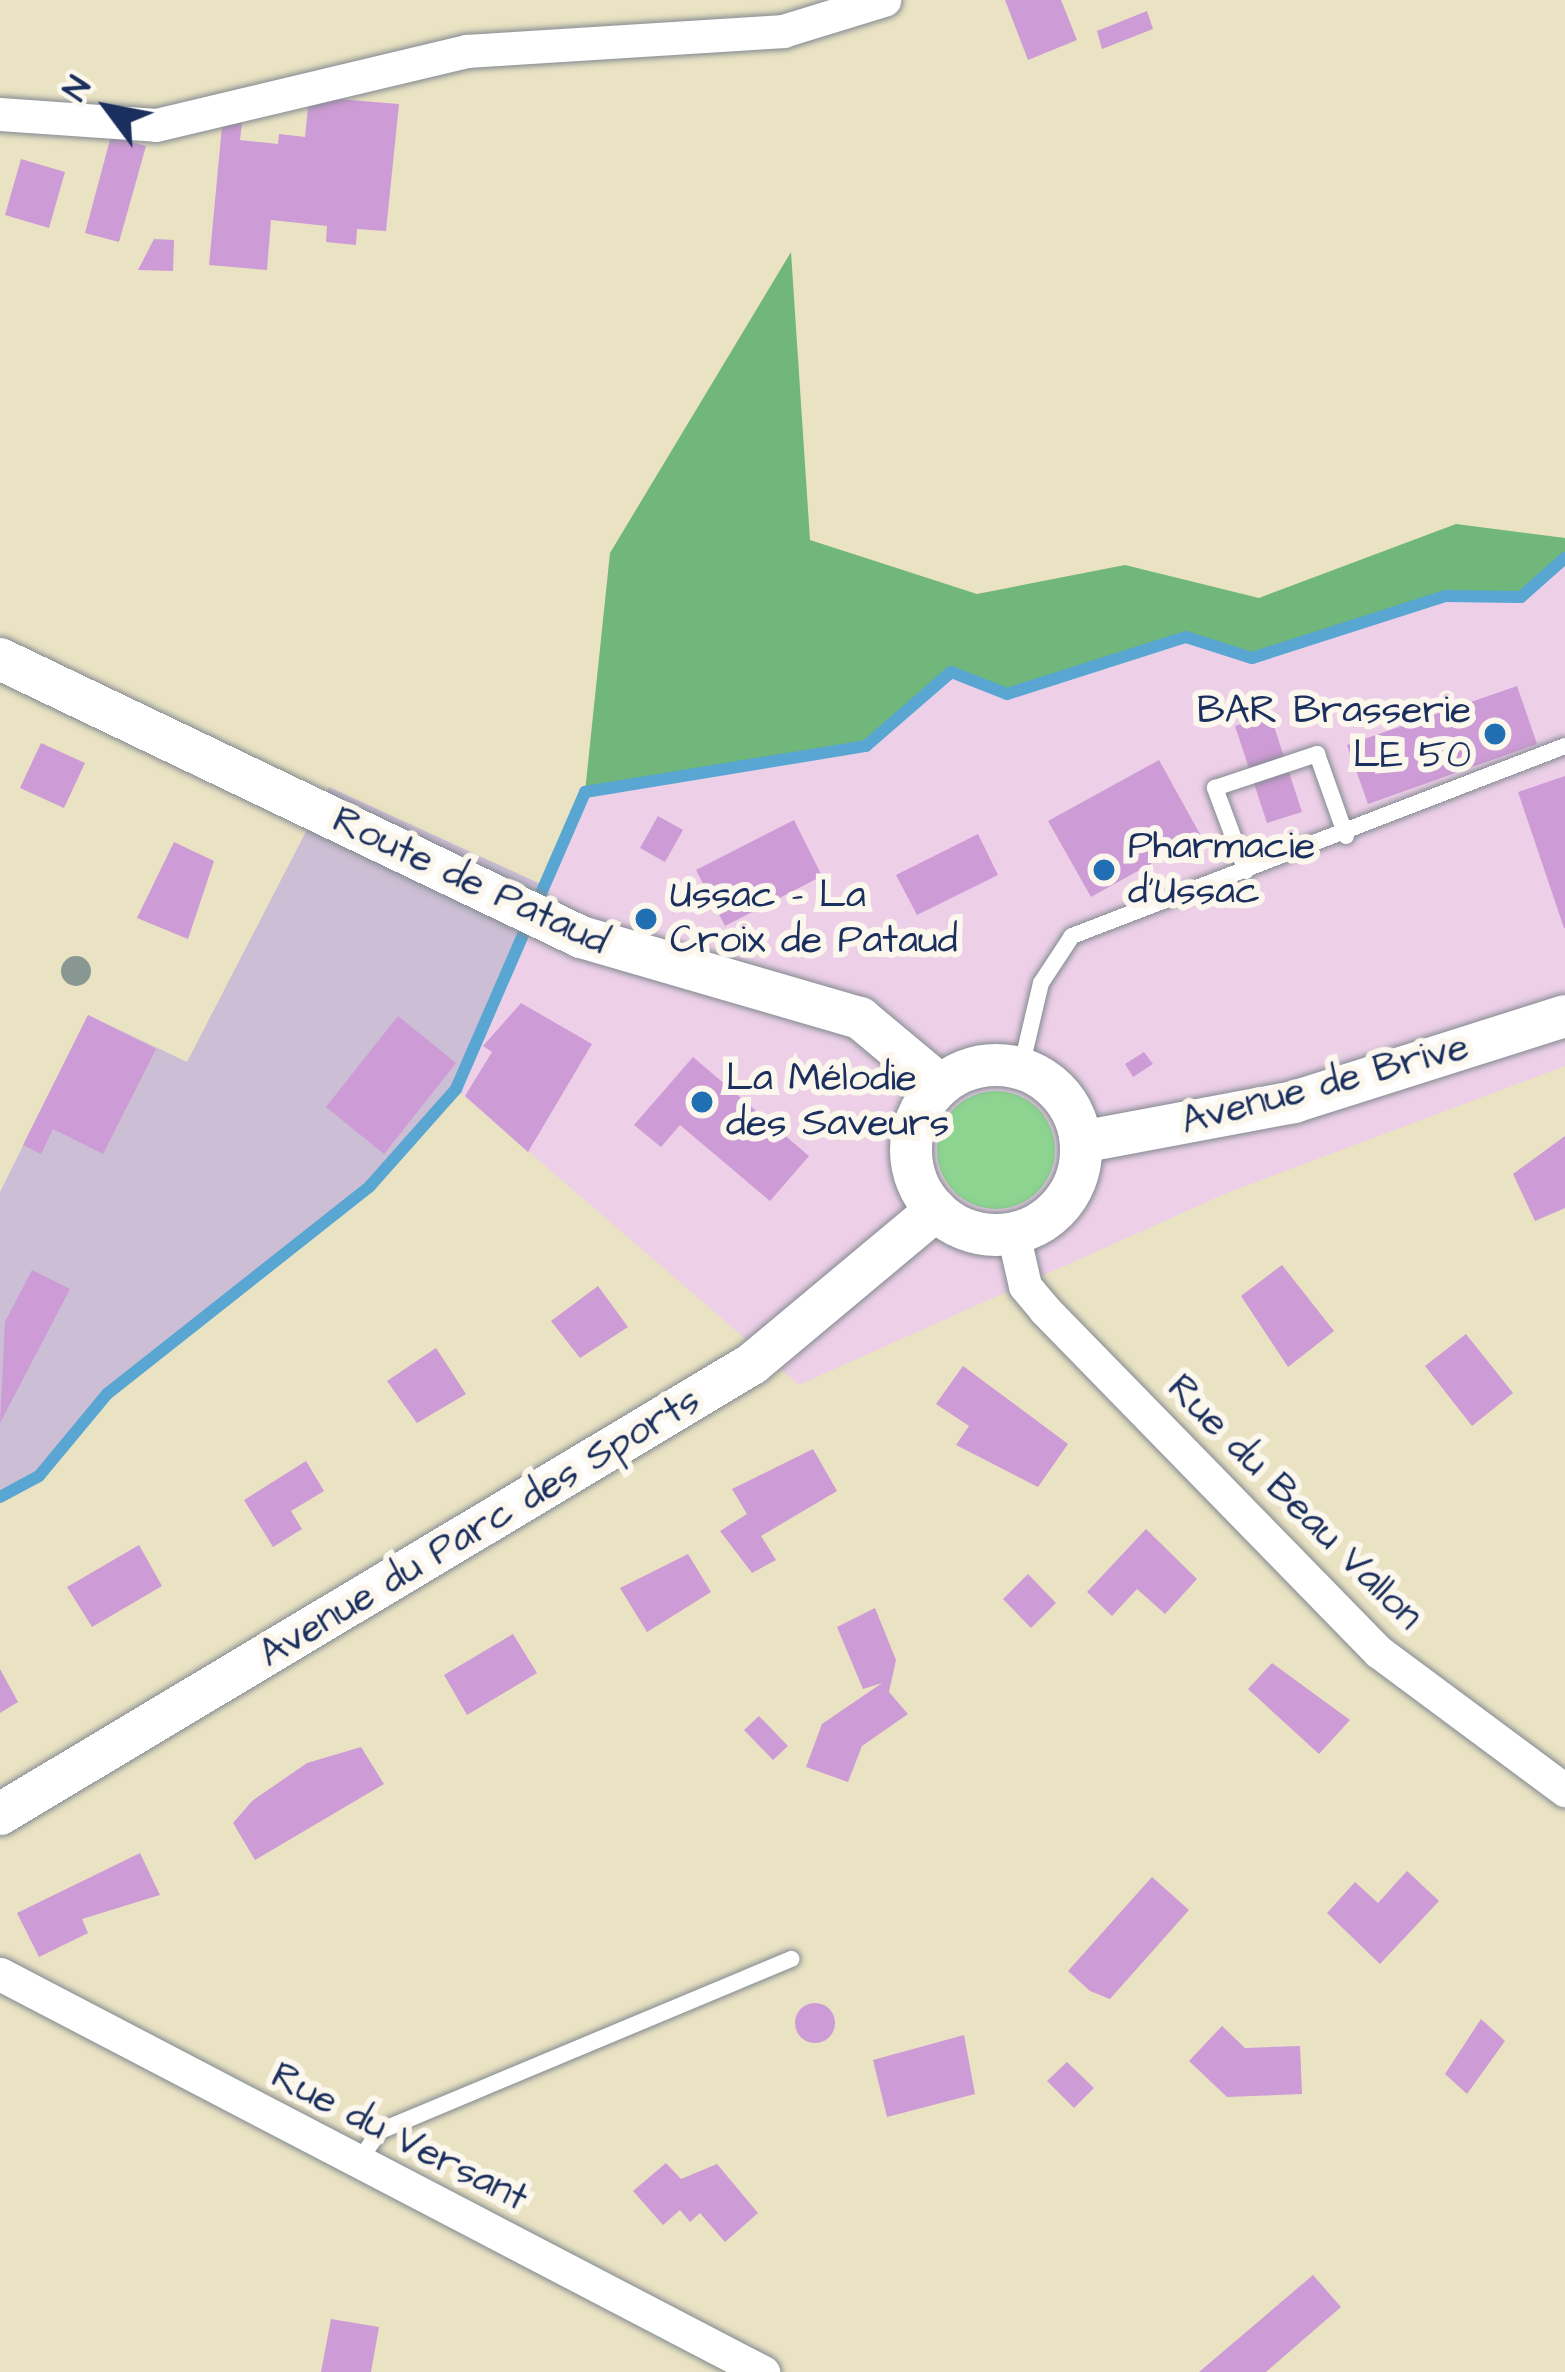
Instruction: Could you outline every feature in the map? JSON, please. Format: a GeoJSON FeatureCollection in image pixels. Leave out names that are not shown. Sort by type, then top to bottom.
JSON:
{"type":"FeatureCollection","features":[{"type":"Feature","properties":{"kind":"street"},"geometry":{"type":"LineString","coordinates":[[0,114],[156,125],[467,50],[783,31],[884,0]]}},
{"type":"Feature","properties":{"kind":"street","name":"Route de Pataud"},"geometry":{"type":"LineString","coordinates":[[0,659],[537,916],[622,952],[815,998],[860,1018],[940,1085]]}},
{"type":"Feature","properties":{"kind":"street","name":"Avenue de Brive"},"geometry":{"type":"LineString","coordinates":[[1081,1142],[1294,1102],[1565,1016]]}},
{"type":"Feature","properties":{"kind":"street"},"geometry":{"type":"LineString","coordinates":[[1021,1068],[1051,1084],[1081,1142],[1065,1201],[1013,1233],[972,1231],[936,1210],[911,1161],[913,1133],[940,1085],[970,1069],[1021,1068]]}},
{"type":"Feature","properties":{"kind":"street","name":"Avenue du Parc des Sports"},"geometry":{"type":"LineString","coordinates":[[0,1814],[752,1364],[936,1210]]}},
{"type":"Feature","properties":{"kind":"street","name":"Rue du Beau Vallon"},"geometry":{"type":"LineString","coordinates":[[1013,1233],[1025,1286],[1045,1310],[1379,1652],[1565,1790]]}},
{"type":"Feature","properties":{"kind":"street","name":"Rue du Versant"},"geometry":{"type":"LineString","coordinates":[[0,1974],[763,2372]]}},
{"type":"Feature","properties":{"kind":"lane"},"geometry":{"type":"LineString","coordinates":[[1021,1068],[1041,983],[1072,936],[1346,836],[1565,746]]}},
{"type":"Feature","properties":{"kind":"lane"},"geometry":{"type":"LineString","coordinates":[[1246,871],[1215,788],[1317,754],[1346,836]]}},
{"type":"Feature","properties":{"kind":"lane"},"geometry":{"type":"LineString","coordinates":[[357,2163],[380,2131],[791,1959]]}},
{"type":"Feature","properties":{"kind":"shaded area"},"geometry":{"type":"Polygon","coordinates":[[[1565,558],[1565,1066],[1227,1193],[799,1385],[456,1089],[585,792],[866,746],[951,672],[1007,694],[1186,637],[1253,658],[1445,596],[1521,597],[1565,558]]]}},
{"type":"Feature","properties":{"kind":"shaded area"},"geometry":{"type":"Polygon","coordinates":[[[329,787],[547,887],[456,1089],[370,1185],[107,1394],[39,1476],[0,1497],[0,1192],[88,1015],[187,1062],[329,787]]]}},
{"type":"Feature","properties":{"kind":"green space"},"geometry":{"type":"Polygon","coordinates":[[[791,252],[810,540],[977,594],[1125,565],[1259,598],[1456,524],[1565,538],[1565,558],[1521,597],[1445,596],[1252,658],[1186,637],[1007,694],[951,672],[866,746],[585,792],[610,553],[791,252]]]}},
{"type":"Feature","properties":{"kind":"green space"},"geometry":{"type":"Polygon","coordinates":[[[996,1091],[1029,1101],[1045,1117],[1055,1150],[1045,1183],[1029,1199],[996,1209],[963,1199],[947,1183],[937,1150],[947,1117],[963,1101],[996,1091]]]}},
{"type":"Feature","properties":{"kind":"building"},"geometry":{"type":"Polygon","coordinates":[[[1005,0],[1061,0],[1077,40],[1028,60],[1005,0]]]}},
{"type":"Feature","properties":{"kind":"building"},"geometry":{"type":"Polygon","coordinates":[[[1147,11],[1153,29],[1102,49],[1097,31],[1147,11]]]}},
{"type":"Feature","properties":{"kind":"building"},"geometry":{"type":"Polygon","coordinates":[[[338,99],[399,104],[386,231],[357,229],[356,245],[326,242],[327,226],[271,220],[267,270],[209,265],[222,126],[242,122],[240,140],[278,144],[279,134],[305,137],[308,107],[338,99]]]}},
{"type":"Feature","properties":{"kind":"building"},"geometry":{"type":"Polygon","coordinates":[[[111,136],[146,146],[119,242],[85,233],[111,136]]]}},
{"type":"Feature","properties":{"kind":"building"},"geometry":{"type":"Polygon","coordinates":[[[21,159],[65,172],[49,228],[5,215],[21,159]]]}},
{"type":"Feature","properties":{"kind":"building"},"geometry":{"type":"Polygon","coordinates":[[[154,239],[174,240],[173,271],[138,270],[154,239]]]}},
{"type":"Feature","properties":{"kind":"building"},"geometry":{"type":"Polygon","coordinates":[[[1517,686],[1537,744],[1368,804],[1347,745],[1517,686]]]}},
{"type":"Feature","properties":{"kind":"building"},"geometry":{"type":"Polygon","coordinates":[[[1270,714],[1302,812],[1267,823],[1235,726],[1270,714]]]}},
{"type":"Feature","properties":{"kind":"building"},"geometry":{"type":"Polygon","coordinates":[[[41,743],[85,763],[64,808],[20,788],[41,743]]]}},
{"type":"Feature","properties":{"kind":"building"},"geometry":{"type":"Polygon","coordinates":[[[1159,760],[1201,836],[1091,897],[1048,821],[1159,760]]]}},
{"type":"Feature","properties":{"kind":"building"},"geometry":{"type":"Polygon","coordinates":[[[1565,776],[1565,928],[1564,928],[1518,792],[1565,776]]]}},
{"type":"Feature","properties":{"kind":"building"},"geometry":{"type":"Polygon","coordinates":[[[658,816],[683,830],[665,862],[640,848],[658,816]]]}},
{"type":"Feature","properties":{"kind":"building"},"geometry":{"type":"Polygon","coordinates":[[[794,820],[822,876],[725,926],[696,870],[794,820]]]}},
{"type":"Feature","properties":{"kind":"building"},"geometry":{"type":"Polygon","coordinates":[[[978,834],[998,875],[917,915],[896,875],[978,834]]]}},
{"type":"Feature","properties":{"kind":"building"},"geometry":{"type":"Polygon","coordinates":[[[174,842],[214,861],[188,939],[137,918],[174,842]]]}},
{"type":"Feature","properties":{"kind":"building"},"geometry":{"type":"Polygon","coordinates":[[[521,1003],[592,1044],[528,1152],[465,1096],[492,1052],[483,1046],[521,1003]]]}},
{"type":"Feature","properties":{"kind":"building"},"geometry":{"type":"Polygon","coordinates":[[[88,1015],[156,1049],[103,1154],[53,1129],[41,1154],[23,1145],[88,1015]]]}},
{"type":"Feature","properties":{"kind":"building"},"geometry":{"type":"Polygon","coordinates":[[[398,1016],[456,1063],[384,1154],[326,1107],[398,1016]]]}},
{"type":"Feature","properties":{"kind":"building"},"geometry":{"type":"Polygon","coordinates":[[[1144,1052],[1153,1064],[1133,1077],[1125,1064],[1144,1052]]]}},
{"type":"Feature","properties":{"kind":"building"},"geometry":{"type":"Polygon","coordinates":[[[693,1057],[809,1156],[770,1201],[680,1125],[661,1147],[634,1125],[693,1057]]]}},
{"type":"Feature","properties":{"kind":"building"},"geometry":{"type":"Polygon","coordinates":[[[1565,1136],[1565,1208],[1535,1221],[1513,1174],[1565,1136]]]}},
{"type":"Feature","properties":{"kind":"building"},"geometry":{"type":"Polygon","coordinates":[[[1282,1265],[1334,1331],[1288,1367],[1241,1296],[1282,1265]]]}},
{"type":"Feature","properties":{"kind":"building"},"geometry":{"type":"Polygon","coordinates":[[[32,1270],[70,1289],[0,1423],[5,1322],[32,1270]]]}},
{"type":"Feature","properties":{"kind":"building"},"geometry":{"type":"Polygon","coordinates":[[[598,1286],[628,1327],[580,1358],[551,1321],[598,1286]]]}},
{"type":"Feature","properties":{"kind":"building"},"geometry":{"type":"Polygon","coordinates":[[[1466,1334],[1513,1393],[1472,1426],[1425,1366],[1466,1334]]]}},
{"type":"Feature","properties":{"kind":"building"},"geometry":{"type":"Polygon","coordinates":[[[436,1348],[466,1394],[417,1423],[387,1381],[436,1348]]]}},
{"type":"Feature","properties":{"kind":"building"},"geometry":{"type":"Polygon","coordinates":[[[963,1366],[1068,1444],[1038,1487],[956,1445],[969,1426],[936,1404],[963,1366]]]}},
{"type":"Feature","properties":{"kind":"building"},"geometry":{"type":"Polygon","coordinates":[[[813,1449],[837,1491],[761,1536],[776,1560],[752,1573],[720,1531],[747,1514],[732,1489],[813,1449]]]}},
{"type":"Feature","properties":{"kind":"building"},"geometry":{"type":"Polygon","coordinates":[[[306,1461],[324,1491],[291,1511],[302,1529],[273,1547],[244,1500],[306,1461]]]}},
{"type":"Feature","properties":{"kind":"building"},"geometry":{"type":"Polygon","coordinates":[[[1146,1529],[1197,1579],[1165,1614],[1137,1589],[1112,1616],[1087,1592],[1146,1529]]]}},
{"type":"Feature","properties":{"kind":"building"},"geometry":{"type":"Polygon","coordinates":[[[139,1545],[162,1586],[92,1627],[67,1587],[139,1545]]]}},
{"type":"Feature","properties":{"kind":"building"},"geometry":{"type":"Polygon","coordinates":[[[688,1554],[711,1592],[647,1632],[620,1588],[688,1554]]]}},
{"type":"Feature","properties":{"kind":"building"},"geometry":{"type":"Polygon","coordinates":[[[1028,1574],[1056,1603],[1031,1628],[1003,1599],[1028,1574]]]}},
{"type":"Feature","properties":{"kind":"building"},"geometry":{"type":"Polygon","coordinates":[[[875,1608],[896,1660],[889,1692],[908,1714],[862,1746],[848,1782],[806,1767],[822,1724],[882,1683],[863,1689],[837,1627],[875,1608]]]}},
{"type":"Feature","properties":{"kind":"building"},"geometry":{"type":"Polygon","coordinates":[[[513,1634],[537,1673],[467,1715],[444,1675],[513,1634]]]}},
{"type":"Feature","properties":{"kind":"building"},"geometry":{"type":"Polygon","coordinates":[[[1272,1663],[1350,1720],[1319,1754],[1248,1689],[1272,1663]]]}},
{"type":"Feature","properties":{"kind":"building"},"geometry":{"type":"Polygon","coordinates":[[[0,1669],[18,1702],[0,1713],[0,1669]]]}},
{"type":"Feature","properties":{"kind":"building"},"geometry":{"type":"Polygon","coordinates":[[[759,1716],[788,1746],[773,1760],[744,1730],[759,1716]]]}},
{"type":"Feature","properties":{"kind":"building"},"geometry":{"type":"Polygon","coordinates":[[[361,1747],[384,1784],[255,1860],[233,1823],[252,1801],[307,1763],[361,1747]]]}},
{"type":"Feature","properties":{"kind":"building"},"geometry":{"type":"Polygon","coordinates":[[[140,1853],[160,1895],[82,1919],[88,1933],[39,1957],[17,1913],[140,1853]]]}},
{"type":"Feature","properties":{"kind":"building"},"geometry":{"type":"Polygon","coordinates":[[[1407,1871],[1439,1901],[1380,1964],[1327,1913],[1355,1882],[1378,1903],[1407,1871]]]}},
{"type":"Feature","properties":{"kind":"building"},"geometry":{"type":"Polygon","coordinates":[[[1152,1877],[1189,1910],[1110,1999],[1090,1991],[1068,1971],[1152,1877]]]}},
{"type":"Feature","properties":{"kind":"building"},"geometry":{"type":"Polygon","coordinates":[[[815,2003],[829,2009],[835,2023],[829,2037],[815,2043],[801,2037],[795,2023],[801,2009],[815,2003]]]}},
{"type":"Feature","properties":{"kind":"building"},"geometry":{"type":"Polygon","coordinates":[[[1481,2019],[1505,2041],[1467,2094],[1445,2074],[1481,2019]]]}},
{"type":"Feature","properties":{"kind":"building"},"geometry":{"type":"Polygon","coordinates":[[[1222,2026],[1245,2048],[1300,2046],[1302,2094],[1227,2097],[1189,2061],[1222,2026]]]}},
{"type":"Feature","properties":{"kind":"building"},"geometry":{"type":"Polygon","coordinates":[[[964,2035],[975,2094],[887,2117],[873,2060],[964,2035]]]}},
{"type":"Feature","properties":{"kind":"building"},"geometry":{"type":"Polygon","coordinates":[[[1067,2062],[1094,2088],[1074,2108],[1047,2081],[1067,2062]]]}},
{"type":"Feature","properties":{"kind":"building"},"geometry":{"type":"Polygon","coordinates":[[[666,2163],[681,2179],[717,2164],[758,2213],[725,2242],[700,2213],[690,2222],[680,2210],[663,2225],[633,2191],[666,2163]]]}},
{"type":"Feature","properties":{"kind":"building"},"geometry":{"type":"Polygon","coordinates":[[[1313,2275],[1341,2307],[1266,2372],[1199,2372],[1313,2275]]]}},
{"type":"Feature","properties":{"kind":"building"},"geometry":{"type":"Polygon","coordinates":[[[331,2319],[379,2327],[371,2372],[321,2372],[331,2319]]]}},
{"type":"Feature","properties":{"kind":"waterway"},"geometry":{"type":"LineString","coordinates":[[0,1497],[39,1476],[107,1394],[370,1186],[456,1089],[585,792],[866,746],[951,672],[1007,694],[1186,637],[1252,658],[1445,596],[1521,597],[1565,558]]}},
{"type":"Feature","properties":{"kind":"place","name":"BAR Brasserie LE 50"},"geometry":{"type":"Point","coordinates":[1495,734]}},
{"type":"Feature","properties":{"kind":"place","name":"Pharmacie d'Ussac"},"geometry":{"type":"Point","coordinates":[1104,870]}},
{"type":"Feature","properties":{"kind":"place","name":"Ussac - La Croix de Pataud"},"geometry":{"type":"Point","coordinates":[646,919]}},
{"type":"Feature","properties":{"kind":"place","name":"La Mélodie des Saveurs"},"geometry":{"type":"Point","coordinates":[702,1102]}}]}
